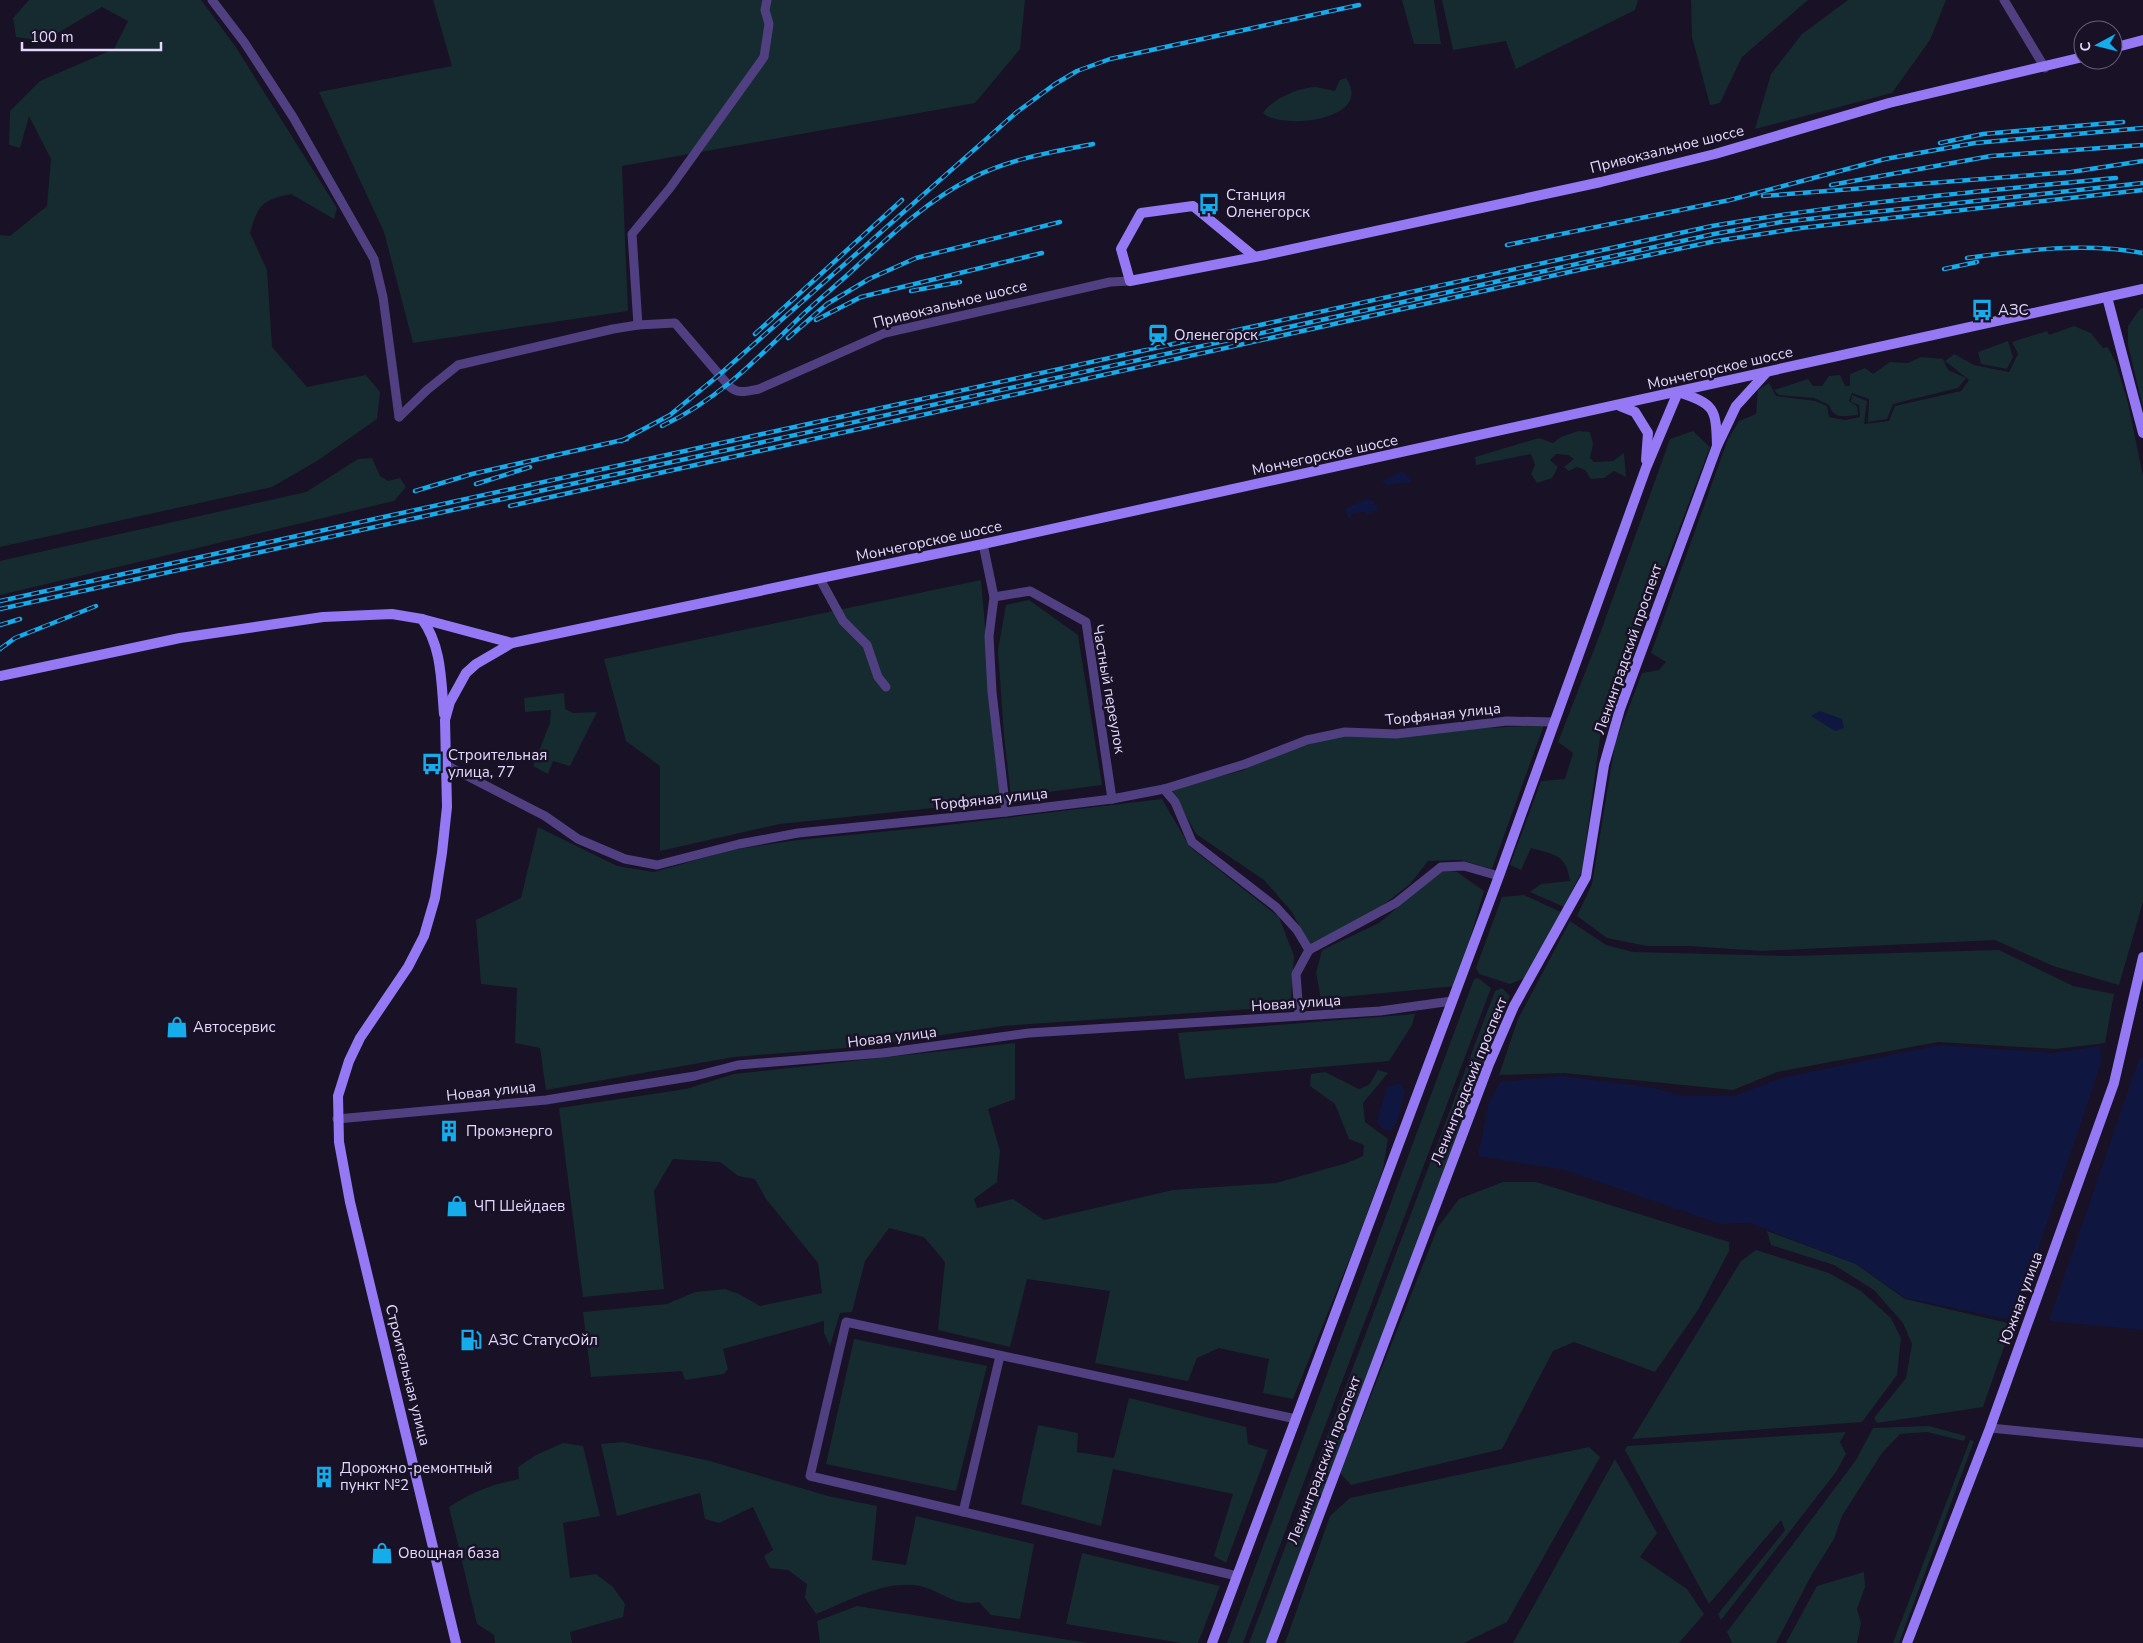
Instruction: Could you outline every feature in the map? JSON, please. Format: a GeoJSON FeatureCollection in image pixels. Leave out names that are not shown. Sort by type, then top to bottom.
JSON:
{"type":"FeatureCollection","features":[{"type":"Feature","properties":{"kind":"street"},"geometry":{"type":"LineString","coordinates":[[212,0],[244,42],[293,117],[374,259],[382,297],[399,417],[427,390],[458,365],[638,325],[632,234],[675,180],[764,57],[769,24],[765,10],[767,0]]}},
{"type":"Feature","properties":{"kind":"street"},"geometry":{"type":"LineString","coordinates":[[2004,0],[2045,68]]}},
{"type":"Feature","properties":{"kind":"street"},"geometry":{"type":"LineString","coordinates":[[2123,45],[2143,40]]}},
{"type":"Feature","properties":{"kind":"street","name":"Привокзальное шоссе"},"geometry":{"type":"LineString","coordinates":[[638,325],[674,323],[734,391],[742,392],[759,389],[885,333],[1110,282],[1130,281],[1255,257],[1611,180],[1716,154],[1889,103],[2045,68],[2073,60]]}},
{"type":"Feature","properties":{"kind":"street"},"geometry":{"type":"LineString","coordinates":[[1130,281],[1121,249],[1141,213],[1193,206],[1255,257]]}},
{"type":"Feature","properties":{"kind":"street","name":"Мончегорское шоссе"},"geometry":{"type":"LineString","coordinates":[[512,643],[984,544],[1619,406],[2143,289]]}},
{"type":"Feature","properties":{"kind":"street"},"geometry":{"type":"LineString","coordinates":[[2107,297],[2143,433]]}},
{"type":"Feature","properties":{"kind":"street","name":"Ленинградский проспект"},"geometry":{"type":"LineString","coordinates":[[1271,1643],[1489,1064],[1514,1006],[1586,877],[1604,766],[1620,709],[1717,446],[1736,406],[1766,373]]}},
{"type":"Feature","properties":{"kind":"street"},"geometry":{"type":"LineString","coordinates":[[1212,1643],[1499,876],[1646,468],[1678,392],[1703,400],[1716,416],[1717,446]]}},
{"type":"Feature","properties":{"kind":"street"},"geometry":{"type":"LineString","coordinates":[[1619,406],[1636,412],[1648,433],[1646,468]]}},
{"type":"Feature","properties":{"kind":"street"},"geometry":{"type":"LineString","coordinates":[[984,544],[994,597],[990,636],[992,692],[1006,812]]}},
{"type":"Feature","properties":{"kind":"street"},"geometry":{"type":"LineString","coordinates":[[820,579],[843,621],[867,645],[878,677],[886,686]]}},
{"type":"Feature","properties":{"kind":"street","name":"Частный переулок"},"geometry":{"type":"LineString","coordinates":[[994,597],[1030,591],[1086,622],[1112,799]]}},
{"type":"Feature","properties":{"kind":"street"},"geometry":{"type":"LineString","coordinates":[[0,676],[180,638],[323,617],[392,614],[422,619],[512,643]]}},
{"type":"Feature","properties":{"kind":"street"},"geometry":{"type":"LineString","coordinates":[[422,619],[430,630],[439,658],[445,720]]}},
{"type":"Feature","properties":{"kind":"street"},"geometry":{"type":"LineString","coordinates":[[445,720],[453,694],[466,673],[487,656],[512,643]]}},
{"type":"Feature","properties":{"kind":"street","name":"Строительная улица"},"geometry":{"type":"LineString","coordinates":[[445,720],[446,807],[442,853],[435,898],[424,936],[408,967],[360,1038],[349,1061],[338,1096],[337,1119],[339,1142],[350,1202],[456,1643]]}},
{"type":"Feature","properties":{"kind":"street","name":"Торфяная улица"},"geometry":{"type":"LineString","coordinates":[[446,765],[545,816],[578,839],[625,859],[657,865],[739,844],[798,833],[1006,812],[1112,799],[1164,789],[1245,764],[1307,740],[1345,732],[1396,734],[1507,721],[1553,722]]}},
{"type":"Feature","properties":{"kind":"street"},"geometry":{"type":"LineString","coordinates":[[1164,789],[1175,802],[1192,842],[1276,907],[1297,930],[1308,950]]}},
{"type":"Feature","properties":{"kind":"street"},"geometry":{"type":"LineString","coordinates":[[1298,1015],[1296,974],[1308,950],[1396,903],[1440,867],[1464,866],[1499,876]]}},
{"type":"Feature","properties":{"kind":"street","name":"Южная улица"},"geometry":{"type":"LineString","coordinates":[[1907,1643],[1990,1428],[2114,1083],[2143,957]]}},
{"type":"Feature","properties":{"kind":"street","name":"Новая улица"},"geometry":{"type":"LineString","coordinates":[[337,1119],[546,1100],[695,1076],[738,1065],[883,1053],[1029,1033],[1380,1011],[1452,1001]]}},
{"type":"Feature","properties":{"kind":"street"},"geometry":{"type":"LineString","coordinates":[[1237,1576],[810,1476],[846,1322],[1296,1419]]}},
{"type":"Feature","properties":{"kind":"street"},"geometry":{"type":"LineString","coordinates":[[963,1512],[1000,1356]]}},
{"type":"Feature","properties":{"kind":"street"},"geometry":{"type":"LineString","coordinates":[[1990,1428],[2143,1443]]}},
{"type":"Feature","properties":{"kind":"green space"},"geometry":{"type":"Polygon","coordinates":[[[29,0],[201,0],[235,46],[337,208],[334,219],[291,194],[267,202],[256,216],[250,233],[267,270],[272,347],[307,387],[366,375],[380,392],[377,419],[317,461],[272,487],[0,547],[0,235],[10,236],[47,206],[51,159],[29,116],[20,148],[9,145],[10,111],[40,81],[114,49],[128,21],[102,7],[44,41],[16,37],[13,18],[29,0]]]}},
{"type":"Feature","properties":{"kind":"green space"},"geometry":{"type":"Polygon","coordinates":[[[433,0],[1025,0],[1020,49],[975,103],[622,166],[628,311],[413,343],[384,232],[319,92],[452,66],[433,0]]]}},
{"type":"Feature","properties":{"kind":"green space"},"geometry":{"type":"Polygon","coordinates":[[[1402,0],[1434,0],[1441,44],[1414,44],[1402,0]]]}},
{"type":"Feature","properties":{"kind":"green space"},"geometry":{"type":"Polygon","coordinates":[[[1442,0],[1638,0],[1635,10],[1516,69],[1506,41],[1453,50],[1442,0]]]}},
{"type":"Feature","properties":{"kind":"green space"},"geometry":{"type":"Polygon","coordinates":[[[1691,0],[1808,0],[1742,57],[1720,103],[1710,105],[1692,37],[1691,0]]]}},
{"type":"Feature","properties":{"kind":"green space"},"geometry":{"type":"Polygon","coordinates":[[[1848,0],[1946,0],[1930,40],[1892,93],[1755,129],[1771,74],[1802,34],[1848,0]]]}},
{"type":"Feature","properties":{"kind":"green space"},"geometry":{"type":"Polygon","coordinates":[[[1346,78],[1351,93],[1348,104],[1337,112],[1322,118],[1304,121],[1287,121],[1273,118],[1263,113],[1279,99],[1302,89],[1316,87],[1335,91],[1340,80],[1346,78]]]}},
{"type":"Feature","properties":{"kind":"green space"},"geometry":{"type":"Polygon","coordinates":[[[2143,308],[2143,408],[2128,345],[2128,326],[2140,309],[2143,308]]]}},
{"type":"Feature","properties":{"kind":"green space"},"geometry":{"type":"Polygon","coordinates":[[[2074,326],[2091,333],[2103,348],[2108,347],[2116,363],[2128,403],[2143,476],[2143,902],[2119,985],[2053,966],[1995,940],[1761,951],[1689,946],[1647,946],[1607,938],[1577,916],[1592,884],[1615,744],[1642,673],[1659,670],[1666,662],[1651,653],[1728,439],[1739,421],[1756,414],[1758,390],[1769,383],[1776,396],[1815,401],[1827,406],[1829,417],[1845,420],[1860,417],[1859,405],[1851,402],[1852,395],[1867,401],[1864,424],[1889,421],[1895,406],[1961,391],[1969,380],[1945,361],[1954,354],[1974,365],[2009,372],[2018,354],[2012,342],[2047,331],[2049,335],[2074,326]]]}},
{"type":"Feature","properties":{"kind":"green space"},"geometry":{"type":"Polygon","coordinates":[[[2008,341],[2013,357],[2007,369],[1981,364],[1978,352],[2008,341]]]}},
{"type":"Feature","properties":{"kind":"green space"},"geometry":{"type":"Polygon","coordinates":[[[1921,357],[1943,359],[1948,370],[1966,378],[1958,388],[1893,404],[1887,419],[1868,422],[1869,399],[1852,393],[1849,401],[1857,406],[1858,415],[1840,416],[1831,410],[1829,405],[1814,398],[1779,395],[1774,390],[1808,379],[1813,386],[1822,386],[1829,376],[1840,375],[1845,386],[1850,386],[1850,374],[1865,368],[1873,374],[1890,362],[1908,363],[1921,357]]]}},
{"type":"Feature","properties":{"kind":"green space"},"geometry":{"type":"Polygon","coordinates":[[[1578,431],[1590,432],[1593,444],[1590,458],[1594,462],[1613,461],[1624,453],[1626,477],[1614,471],[1604,478],[1591,479],[1585,470],[1577,467],[1569,471],[1564,467],[1574,459],[1568,455],[1556,454],[1550,460],[1558,467],[1552,478],[1537,483],[1531,474],[1535,465],[1531,454],[1476,465],[1475,457],[1539,438],[1553,443],[1561,437],[1578,431]]]}},
{"type":"Feature","properties":{"kind":"green space"},"geometry":{"type":"Polygon","coordinates":[[[1693,431],[1710,447],[1600,738],[1582,871],[1564,907],[1530,892],[1541,884],[1570,881],[1566,865],[1558,857],[1531,848],[1521,870],[1510,865],[1541,781],[1565,779],[1573,753],[1558,742],[1597,642],[1670,439],[1693,431]]]}},
{"type":"Feature","properties":{"kind":"green space"},"geometry":{"type":"Polygon","coordinates":[[[372,458],[380,476],[388,481],[400,478],[406,487],[394,501],[0,595],[0,561],[306,492],[358,459],[372,458]]]}},
{"type":"Feature","properties":{"kind":"green space"},"geometry":{"type":"Polygon","coordinates":[[[981,580],[1000,801],[780,824],[660,851],[660,766],[626,741],[604,659],[981,580]]]}},
{"type":"Feature","properties":{"kind":"green space"},"geometry":{"type":"Polygon","coordinates":[[[1029,600],[1078,635],[1102,785],[1011,797],[1004,736],[998,650],[1006,605],[1029,600]]]}},
{"type":"Feature","properties":{"kind":"green space"},"geometry":{"type":"Polygon","coordinates":[[[564,693],[565,709],[573,713],[597,712],[570,766],[553,761],[548,774],[533,766],[550,723],[551,710],[525,712],[524,698],[564,693]]]}},
{"type":"Feature","properties":{"kind":"green space"},"geometry":{"type":"Polygon","coordinates":[[[1544,725],[1492,869],[1461,860],[1428,861],[1410,884],[1364,920],[1309,945],[1292,912],[1264,880],[1196,834],[1171,789],[1241,771],[1294,748],[1347,735],[1544,725]]]}},
{"type":"Feature","properties":{"kind":"green space"},"geometry":{"type":"Polygon","coordinates":[[[1162,799],[1190,847],[1279,917],[1294,956],[1291,1000],[1294,1006],[1003,1026],[859,1047],[734,1057],[546,1090],[540,1048],[515,1043],[517,988],[481,984],[476,920],[521,898],[538,827],[617,866],[654,872],[731,850],[798,840],[930,827],[1162,799]]]}},
{"type":"Feature","properties":{"kind":"green space"},"geometry":{"type":"Polygon","coordinates":[[[1443,870],[1457,872],[1484,891],[1456,986],[1321,999],[1316,973],[1322,950],[1379,923],[1443,870]]]}},
{"type":"Feature","properties":{"kind":"green space"},"geometry":{"type":"Polygon","coordinates":[[[1524,895],[1561,912],[1525,978],[1510,984],[1479,974],[1476,968],[1502,897],[1524,895]]]}},
{"type":"Feature","properties":{"kind":"green space"},"geometry":{"type":"Polygon","coordinates":[[[1570,921],[1606,945],[1633,952],[1790,956],[1999,950],[2073,986],[2114,994],[2105,1043],[2056,1049],[1938,1042],[1777,1072],[1733,1090],[1564,1073],[1499,1075],[1518,1019],[1570,921]]]}},
{"type":"Feature","properties":{"kind":"green space"},"geometry":{"type":"Polygon","coordinates":[[[1478,978],[1491,988],[1243,1643],[1227,1643],[1474,979],[1478,978]]]}},
{"type":"Feature","properties":{"kind":"green space"},"geometry":{"type":"Polygon","coordinates":[[[1502,988],[1510,996],[1266,1643],[1249,1643],[1495,991],[1502,988]]]}},
{"type":"Feature","properties":{"kind":"green space"},"geometry":{"type":"Polygon","coordinates":[[[1415,1014],[1412,1025],[1389,1061],[1185,1079],[1178,1033],[1415,1014]]]}},
{"type":"Feature","properties":{"kind":"green space"},"geometry":{"type":"Polygon","coordinates":[[[1015,1043],[1015,1099],[988,1109],[1000,1151],[997,1182],[974,1199],[977,1208],[1013,1199],[1044,1220],[1173,1190],[1276,1183],[1347,1163],[1363,1156],[1364,1145],[1349,1139],[1335,1104],[1310,1086],[1311,1074],[1325,1072],[1359,1089],[1369,1085],[1378,1070],[1388,1073],[1363,1103],[1365,1122],[1388,1139],[1383,1169],[1360,1233],[1293,1399],[1263,1393],[1269,1359],[1219,1348],[1197,1358],[1188,1381],[1095,1363],[1110,1291],[1027,1279],[1010,1347],[938,1330],[945,1262],[924,1237],[889,1228],[865,1261],[852,1312],[840,1313],[830,1346],[824,1333],[824,1321],[723,1349],[728,1369],[724,1374],[685,1380],[682,1371],[591,1377],[583,1312],[667,1304],[695,1292],[725,1289],[739,1294],[760,1306],[822,1293],[818,1263],[766,1199],[755,1179],[738,1176],[720,1162],[673,1159],[654,1191],[664,1289],[583,1297],[559,1108],[686,1089],[734,1074],[1015,1043]]]}},
{"type":"Feature","properties":{"kind":"green space"},"geometry":{"type":"Polygon","coordinates":[[[1503,1182],[1536,1182],[1729,1242],[1729,1251],[1698,1310],[1655,1372],[1574,1342],[1553,1351],[1502,1449],[1351,1485],[1340,1473],[1438,1227],[1459,1199],[1503,1182]]]}},
{"type":"Feature","properties":{"kind":"green space"},"geometry":{"type":"Polygon","coordinates":[[[1767,1231],[1856,1264],[1905,1299],[2012,1324],[1983,1407],[1877,1423],[1874,1418],[1906,1378],[1912,1344],[1903,1323],[1874,1290],[1834,1265],[1771,1245],[1767,1231]]]}},
{"type":"Feature","properties":{"kind":"green space"},"geometry":{"type":"Polygon","coordinates":[[[1756,1250],[1829,1273],[1861,1291],[1891,1318],[1901,1338],[1897,1375],[1862,1422],[1632,1439],[1741,1261],[1756,1250]]]}},
{"type":"Feature","properties":{"kind":"green space"},"geometry":{"type":"Polygon","coordinates":[[[854,1339],[987,1366],[956,1491],[826,1464],[854,1339]]]}},
{"type":"Feature","properties":{"kind":"green space"},"geometry":{"type":"Polygon","coordinates":[[[1129,1398],[1246,1427],[1248,1444],[1268,1450],[1226,1563],[1214,1556],[1233,1494],[1113,1469],[1101,1526],[1021,1504],[1038,1425],[1078,1433],[1077,1452],[1114,1458],[1129,1398]]]}},
{"type":"Feature","properties":{"kind":"green space"},"geometry":{"type":"Polygon","coordinates":[[[1929,1426],[1966,1436],[1964,1441],[1927,1432],[1900,1434],[1882,1453],[1842,1516],[1834,1539],[1811,1576],[1776,1643],[1732,1643],[1727,1632],[1856,1460],[1873,1428],[1929,1426]]]}},
{"type":"Feature","properties":{"kind":"green space"},"geometry":{"type":"Polygon","coordinates":[[[1846,1432],[1840,1442],[1846,1454],[1836,1472],[1721,1620],[1718,1614],[1785,1530],[1781,1520],[1709,1604],[1625,1450],[1627,1446],[1846,1432]]]}},
{"type":"Feature","properties":{"kind":"green space"},"geometry":{"type":"Polygon","coordinates":[[[1970,1440],[1974,1441],[1899,1643],[1893,1643],[1970,1440]]]}},
{"type":"Feature","properties":{"kind":"green space"},"geometry":{"type":"Polygon","coordinates":[[[623,1442],[710,1461],[828,1496],[877,1506],[872,1560],[906,1565],[916,1516],[1034,1544],[1020,1619],[991,1615],[979,1602],[962,1602],[948,1598],[928,1588],[907,1585],[893,1586],[866,1593],[816,1614],[805,1598],[807,1584],[788,1570],[770,1568],[764,1556],[773,1550],[753,1507],[719,1523],[705,1519],[700,1493],[617,1516],[601,1444],[623,1442]]]}},
{"type":"Feature","properties":{"kind":"green space"},"geometry":{"type":"Polygon","coordinates":[[[563,1443],[583,1446],[600,1516],[563,1523],[570,1578],[596,1574],[613,1587],[625,1604],[623,1617],[570,1632],[572,1643],[495,1643],[494,1635],[477,1624],[449,1507],[482,1489],[519,1479],[518,1467],[536,1455],[563,1443]]]}},
{"type":"Feature","properties":{"kind":"green space"},"geometry":{"type":"Polygon","coordinates":[[[1589,1447],[1600,1457],[1507,1622],[1464,1643],[1285,1643],[1330,1516],[1350,1498],[1589,1447]]]}},
{"type":"Feature","properties":{"kind":"green space"},"geometry":{"type":"Polygon","coordinates":[[[1615,1459],[1657,1533],[1640,1557],[1687,1589],[1704,1614],[1679,1643],[1513,1643],[1615,1459]]]}},
{"type":"Feature","properties":{"kind":"green space"},"geometry":{"type":"Polygon","coordinates":[[[1082,1553],[1220,1586],[1198,1643],[1181,1643],[1066,1624],[1082,1553]]]}},
{"type":"Feature","properties":{"kind":"green space"},"geometry":{"type":"Polygon","coordinates":[[[1864,1572],[1865,1587],[1857,1609],[1861,1623],[1857,1643],[1786,1643],[1817,1586],[1864,1572]]]}},
{"type":"Feature","properties":{"kind":"green space"},"geometry":{"type":"Polygon","coordinates":[[[857,1606],[1088,1643],[820,1643],[817,1621],[857,1606]]]}},
{"type":"Feature","properties":{"kind":"shaded area"},"geometry":{"type":"Polygon","coordinates":[[[1403,471],[1412,482],[1387,485],[1382,481],[1403,471]]]}},
{"type":"Feature","properties":{"kind":"shaded area"},"geometry":{"type":"Polygon","coordinates":[[[1367,499],[1374,501],[1374,505],[1377,505],[1378,513],[1374,510],[1370,515],[1364,512],[1352,513],[1351,518],[1348,518],[1345,509],[1367,499]]]}},
{"type":"Feature","properties":{"kind":"shaded area"},"geometry":{"type":"Polygon","coordinates":[[[1820,711],[1842,719],[1844,728],[1835,731],[1811,716],[1820,711]]]}},
{"type":"Feature","properties":{"kind":"shaded area"},"geometry":{"type":"Polygon","coordinates":[[[1940,1045],[2054,1053],[2100,1046],[2102,1060],[2018,1309],[2006,1319],[1905,1298],[1856,1264],[1750,1223],[1720,1224],[1565,1170],[1478,1156],[1489,1102],[1500,1082],[1563,1076],[1654,1088],[1683,1096],[1734,1096],[1781,1078],[1940,1045]]]}},
{"type":"Feature","properties":{"kind":"shaded area"},"geometry":{"type":"Polygon","coordinates":[[[2143,1057],[2143,1330],[2049,1321],[2139,1059],[2143,1057]]]}},
{"type":"Feature","properties":{"kind":"shaded area"},"geometry":{"type":"Polygon","coordinates":[[[1400,1083],[1405,1091],[1397,1121],[1391,1131],[1383,1129],[1377,1122],[1387,1087],[1400,1083]]]}},
{"type":"Feature","properties":{"kind":"railway"},"geometry":{"type":"LineString","coordinates":[[621,441],[670,415],[719,375],[1017,112],[1055,84],[1077,71],[1110,59],[1359,5]]}},
{"type":"Feature","properties":{"kind":"railway"},"geometry":{"type":"LineString","coordinates":[[1940,143],[1983,134],[2123,122]]}},
{"type":"Feature","properties":{"kind":"railway"},"geometry":{"type":"LineString","coordinates":[[1507,245],[1730,200],[1885,159],[1975,143],[2143,128]]}},
{"type":"Feature","properties":{"kind":"railway"},"geometry":{"type":"LineString","coordinates":[[662,426],[700,405],[734,380],[882,243],[940,197],[986,171],[1031,157],[1093,144]]}},
{"type":"Feature","properties":{"kind":"railway"},"geometry":{"type":"LineString","coordinates":[[1831,185],[1991,156],[2143,145]]}},
{"type":"Feature","properties":{"kind":"railway"},"geometry":{"type":"LineString","coordinates":[[1763,196],[2071,172],[2143,161]]}},
{"type":"Feature","properties":{"kind":"railway"},"geometry":{"type":"LineString","coordinates":[[0,601],[1712,226],[1863,204],[2116,178]]}},
{"type":"Feature","properties":{"kind":"railway"},"geometry":{"type":"LineString","coordinates":[[0,609],[1714,234],[1781,222],[2143,183]]}},
{"type":"Feature","properties":{"kind":"railway"},"geometry":{"type":"LineString","coordinates":[[510,506],[1716,241],[1801,228],[2143,190]]}},
{"type":"Feature","properties":{"kind":"railway"},"geometry":{"type":"LineString","coordinates":[[755,334],[902,200]]}},
{"type":"Feature","properties":{"kind":"railway"},"geometry":{"type":"LineString","coordinates":[[788,338],[827,304],[869,279],[916,258],[1060,222]]}},
{"type":"Feature","properties":{"kind":"railway"},"geometry":{"type":"LineString","coordinates":[[1967,258],[2055,248],[2099,248],[2143,253]]}},
{"type":"Feature","properties":{"kind":"railway"},"geometry":{"type":"LineString","coordinates":[[816,320],[861,297],[1042,253]]}},
{"type":"Feature","properties":{"kind":"railway"},"geometry":{"type":"LineString","coordinates":[[1944,269],[1977,262]]}},
{"type":"Feature","properties":{"kind":"railway"},"geometry":{"type":"LineString","coordinates":[[911,291],[960,282]]}},
{"type":"Feature","properties":{"kind":"railway"},"geometry":{"type":"LineString","coordinates":[[415,491],[472,474],[627,439]]}},
{"type":"Feature","properties":{"kind":"railway"},"geometry":{"type":"LineString","coordinates":[[476,484],[530,467]]}},
{"type":"Feature","properties":{"kind":"railway"},"geometry":{"type":"LineString","coordinates":[[0,649],[15,638],[96,606]]}},
{"type":"Feature","properties":{"kind":"railway"},"geometry":{"type":"LineString","coordinates":[[0,625],[20,619]]}},
{"type":"Feature","properties":{"kind":"place","name":"Станция Оленегорск"},"geometry":{"type":"Point","coordinates":[1209,204]}},
{"type":"Feature","properties":{"kind":"place","name":"АЗС"},"geometry":{"type":"Point","coordinates":[1982,310]}},
{"type":"Feature","properties":{"kind":"place","name":"Оленегорск"},"geometry":{"type":"Point","coordinates":[1158,335]}},
{"type":"Feature","properties":{"kind":"place","name":"Строительная улица, 77"},"geometry":{"type":"Point","coordinates":[432,764]}},
{"type":"Feature","properties":{"kind":"place","name":"Автосервис"},"geometry":{"type":"Point","coordinates":[177,1027]}},
{"type":"Feature","properties":{"kind":"place","name":"Промэнерго"},"geometry":{"type":"Point","coordinates":[449,1131]}},
{"type":"Feature","properties":{"kind":"place","name":"ЧП Шейдаев"},"geometry":{"type":"Point","coordinates":[457,1206]}},
{"type":"Feature","properties":{"kind":"place","name":"АЗС СтатусОйл"},"geometry":{"type":"Point","coordinates":[471,1340]}},
{"type":"Feature","properties":{"kind":"place","name":"Дорожно-ремонтный пункт №2"},"geometry":{"type":"Point","coordinates":[324,1477]}},
{"type":"Feature","properties":{"kind":"place","name":"Овощная база"},"geometry":{"type":"Point","coordinates":[382,1553]}}]}
